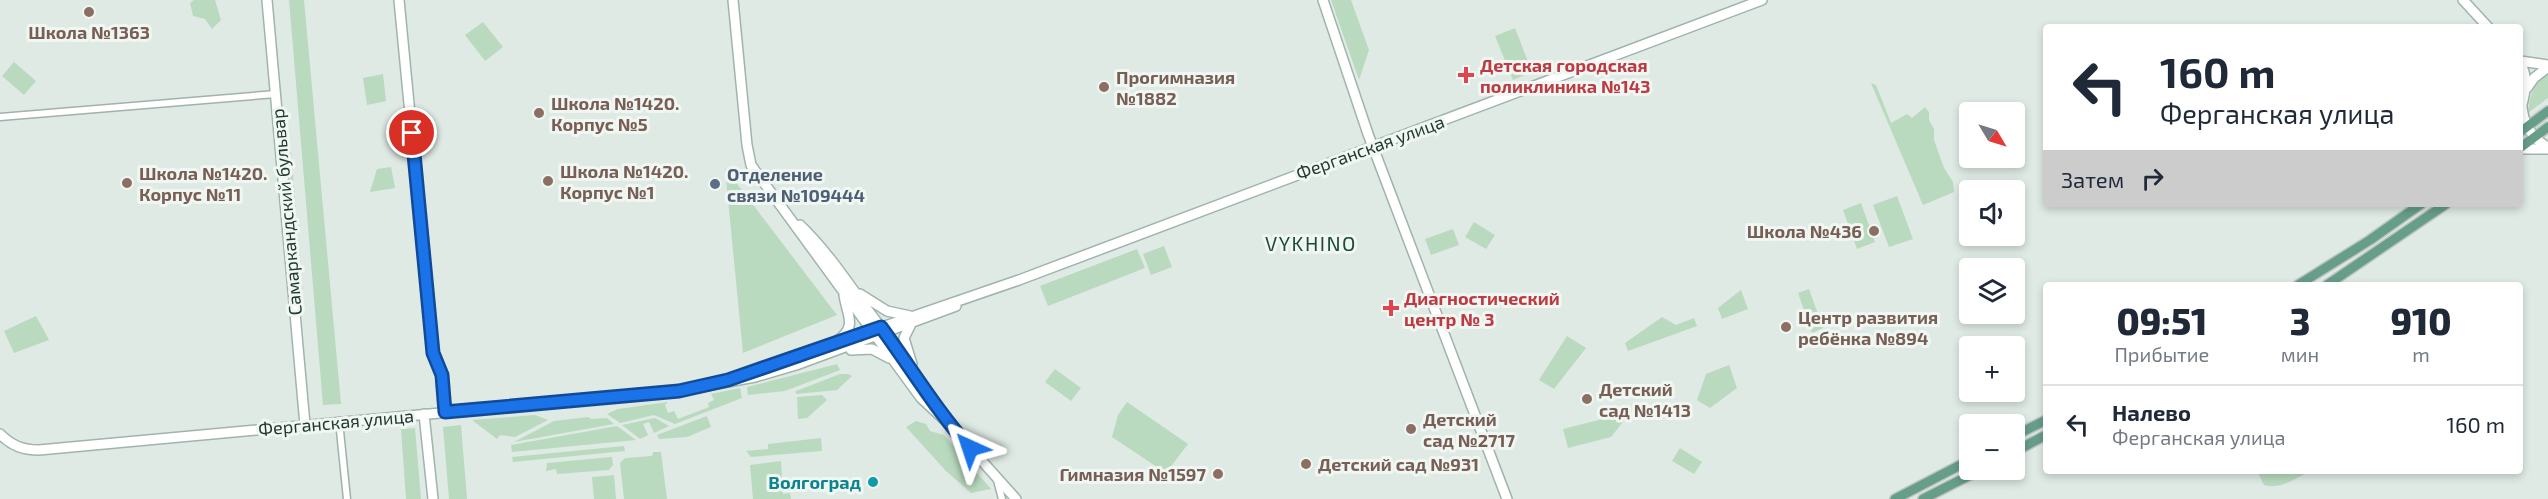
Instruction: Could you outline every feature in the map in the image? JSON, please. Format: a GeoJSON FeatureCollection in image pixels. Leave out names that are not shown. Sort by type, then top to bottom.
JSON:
{"type":"FeatureCollection","features":[{"type":"Feature","properties":{"kind":"main road"},"geometry":{"type":"LineString","coordinates":[[2524,129],[2548,111]]}},
{"type":"Feature","properties":{"kind":"main road"},"geometry":{"type":"LineString","coordinates":[[2523,146],[2548,127]]}},
{"type":"Feature","properties":{"kind":"main road"},"geometry":{"type":"LineString","coordinates":[[2303,282],[2370,240],[2417,207]]}},
{"type":"Feature","properties":{"kind":"main road"},"geometry":{"type":"LineString","coordinates":[[2331,282],[2442,207]]}},
{"type":"Feature","properties":{"kind":"main road"},"geometry":{"type":"LineString","coordinates":[[2025,430],[2043,422]]}},
{"type":"Feature","properties":{"kind":"main road"},"geometry":{"type":"LineString","coordinates":[[2025,446],[2043,437]]}},
{"type":"Feature","properties":{"kind":"main road"},"geometry":{"type":"LineString","coordinates":[[1895,499],[1959,466]]}},
{"type":"Feature","properties":{"kind":"main road"},"geometry":{"type":"LineString","coordinates":[[1923,499],[1960,480]]}},
{"type":"Feature","properties":{"kind":"street","name":"Самаркандский бульвар"},"geometry":{"type":"LineString","coordinates":[[267,0],[305,425]]}},
{"type":"Feature","properties":{"kind":"street"},"geometry":{"type":"LineString","coordinates":[[399,0],[433,353],[442,375],[445,412]]}},
{"type":"Feature","properties":{"kind":"street"},"geometry":{"type":"LineString","coordinates":[[733,0],[747,145],[751,165],[892,359],[928,406],[948,423]]}},
{"type":"Feature","properties":{"kind":"street"},"geometry":{"type":"LineString","coordinates":[[1323,0],[1373,147],[1507,499]]}},
{"type":"Feature","properties":{"kind":"street","name":"Ферганская улица"},"geometry":{"type":"LineString","coordinates":[[0,434],[15,446],[39,450],[339,420],[647,395],[728,380],[832,350],[911,320],[946,310],[977,295],[1762,0]]}},
{"type":"Feature","properties":{"kind":"street"},"geometry":{"type":"LineString","coordinates":[[2463,0],[2485,24]]}},
{"type":"Feature","properties":{"kind":"street"},"geometry":{"type":"LineString","coordinates":[[2523,62],[2548,66]]}},
{"type":"Feature","properties":{"kind":"street"},"geometry":{"type":"LineString","coordinates":[[2525,93],[2534,78],[2548,66]]}},
{"type":"Feature","properties":{"kind":"street"},"geometry":{"type":"LineString","coordinates":[[2523,70],[2526,77],[2523,101]]}},
{"type":"Feature","properties":{"kind":"street"},"geometry":{"type":"LineString","coordinates":[[0,117],[276,94]]}},
{"type":"Feature","properties":{"kind":"street"},"geometry":{"type":"LineString","coordinates":[[2524,129],[2548,148]]}},
{"type":"Feature","properties":{"kind":"street"},"geometry":{"type":"LineString","coordinates":[[2523,148],[2548,148]]}},
{"type":"Feature","properties":{"kind":"street"},"geometry":{"type":"LineString","coordinates":[[787,213],[817,241],[915,374],[948,423],[1016,499]]}},
{"type":"Feature","properties":{"kind":"street"},"geometry":{"type":"LineString","coordinates":[[853,290],[887,311],[911,320],[904,342],[915,374]]}},
{"type":"Feature","properties":{"kind":"street"},"geometry":{"type":"LineString","coordinates":[[832,350],[851,325],[843,293]]}},
{"type":"Feature","properties":{"kind":"street"},"geometry":{"type":"LineString","coordinates":[[832,350],[868,349],[892,359]]}},
{"type":"Feature","properties":{"kind":"street"},"geometry":{"type":"LineString","coordinates":[[424,414],[433,499]]}},
{"type":"Feature","properties":{"kind":"street"},"geometry":{"type":"LineString","coordinates":[[339,420],[347,499]]}},
{"type":"Feature","properties":{"kind":"street"},"geometry":{"type":"LineString","coordinates":[[996,477],[1002,499]]}},
{"type":"Feature","properties":{"kind":"green space"},"geometry":{"type":"Polygon","coordinates":[[[194,0],[215,0],[221,20],[212,29],[205,19],[193,16],[190,3],[194,0]]]}},
{"type":"Feature","properties":{"kind":"green space"},"geometry":{"type":"Polygon","coordinates":[[[289,0],[304,0],[341,404],[323,405],[289,0]]]}},
{"type":"Feature","properties":{"kind":"green space"},"geometry":{"type":"Polygon","coordinates":[[[1331,0],[1351,0],[1369,50],[1359,80],[1331,0]]]}},
{"type":"Feature","properties":{"kind":"green space"},"geometry":{"type":"Polygon","coordinates":[[[483,22],[503,47],[485,61],[465,35],[483,22]]]}},
{"type":"Feature","properties":{"kind":"green space"},"geometry":{"type":"Polygon","coordinates":[[[1515,28],[1532,72],[1513,80],[1495,36],[1515,28]]]}},
{"type":"Feature","properties":{"kind":"green space"},"geometry":{"type":"Polygon","coordinates":[[[14,62],[36,81],[24,95],[2,76],[14,62]]]}},
{"type":"Feature","properties":{"kind":"green space"},"geometry":{"type":"Polygon","coordinates":[[[2548,73],[2548,98],[2529,112],[2533,90],[2548,73]]]}},
{"type":"Feature","properties":{"kind":"green space"},"geometry":{"type":"Polygon","coordinates":[[[383,74],[386,101],[367,105],[363,78],[383,74]]]}},
{"type":"Feature","properties":{"kind":"green space"},"geometry":{"type":"Polygon","coordinates":[[[1871,83],[1876,85],[1891,123],[1907,114],[1912,118],[1925,107],[1929,112],[1929,120],[1934,129],[1934,140],[1944,168],[1953,182],[1954,192],[1923,205],[1871,83]]]}},
{"type":"Feature","properties":{"kind":"green space"},"geometry":{"type":"Polygon","coordinates":[[[291,150],[303,295],[298,296],[282,151],[291,150]]]}},
{"type":"Feature","properties":{"kind":"green space"},"geometry":{"type":"Polygon","coordinates":[[[391,167],[395,188],[370,192],[377,169],[391,167]]]}},
{"type":"Feature","properties":{"kind":"green space"},"geometry":{"type":"Polygon","coordinates":[[[725,168],[837,315],[743,353],[725,168]]]}},
{"type":"Feature","properties":{"kind":"green space"},"geometry":{"type":"Polygon","coordinates":[[[1897,196],[1913,239],[1889,247],[1873,205],[1897,196]]]}},
{"type":"Feature","properties":{"kind":"green space"},"geometry":{"type":"Polygon","coordinates":[[[1861,203],[1875,242],[1857,249],[1843,210],[1861,203]]]}},
{"type":"Feature","properties":{"kind":"green space"},"geometry":{"type":"Polygon","coordinates":[[[1474,222],[1495,235],[1486,249],[1465,237],[1474,222]]]}},
{"type":"Feature","properties":{"kind":"green space"},"geometry":{"type":"Polygon","coordinates":[[[1453,229],[1459,245],[1431,255],[1425,239],[1453,229]]]}},
{"type":"Feature","properties":{"kind":"green space"},"geometry":{"type":"Polygon","coordinates":[[[1164,246],[1172,267],[1151,275],[1143,254],[1164,246]]]}},
{"type":"Feature","properties":{"kind":"green space"},"geometry":{"type":"Polygon","coordinates":[[[1137,249],[1145,268],[1048,306],[1040,286],[1137,249]]]}},
{"type":"Feature","properties":{"kind":"green space"},"geometry":{"type":"Polygon","coordinates":[[[1809,289],[1823,328],[1812,333],[1798,293],[1809,289]]]}},
{"type":"Feature","properties":{"kind":"green space"},"geometry":{"type":"Polygon","coordinates":[[[1741,290],[1748,309],[1722,319],[1718,308],[1741,290]]]}},
{"type":"Feature","properties":{"kind":"green space"},"geometry":{"type":"Polygon","coordinates":[[[36,316],[49,340],[14,353],[4,331],[36,316]]]}},
{"type":"Feature","properties":{"kind":"green space"},"geometry":{"type":"Polygon","coordinates":[[[1662,317],[1676,325],[1694,318],[1697,326],[1628,351],[1625,343],[1662,317]]]}},
{"type":"Feature","properties":{"kind":"green space"},"geometry":{"type":"Polygon","coordinates":[[[1567,336],[1586,348],[1554,389],[1539,380],[1567,336]]]}},
{"type":"Feature","properties":{"kind":"green space"},"geometry":{"type":"Polygon","coordinates":[[[837,364],[840,370],[785,391],[748,395],[747,387],[837,364]]]}},
{"type":"Feature","properties":{"kind":"green space"},"geometry":{"type":"Polygon","coordinates":[[[1729,365],[1737,388],[1710,408],[1697,400],[1706,374],[1729,365]]]}},
{"type":"Feature","properties":{"kind":"green space"},"geometry":{"type":"Polygon","coordinates":[[[1055,369],[1081,388],[1071,401],[1045,382],[1055,369]]]}},
{"type":"Feature","properties":{"kind":"green space"},"geometry":{"type":"Polygon","coordinates":[[[840,374],[852,376],[837,390],[796,394],[796,391],[840,374]]]}},
{"type":"Feature","properties":{"kind":"green space"},"geometry":{"type":"Polygon","coordinates":[[[740,388],[742,398],[675,424],[654,415],[620,423],[607,414],[618,409],[668,402],[665,405],[668,413],[674,411],[678,419],[709,407],[708,403],[714,400],[711,394],[740,388]]]}},
{"type":"Feature","properties":{"kind":"green space"},"geometry":{"type":"Polygon","coordinates":[[[822,395],[827,400],[807,418],[798,419],[797,397],[822,395]]]}},
{"type":"Feature","properties":{"kind":"green space"},"geometry":{"type":"Polygon","coordinates":[[[1127,402],[1188,444],[1166,473],[1112,437],[1118,415],[1127,402]]]}},
{"type":"Feature","properties":{"kind":"green space"},"geometry":{"type":"Polygon","coordinates":[[[1611,405],[1630,413],[1611,437],[1568,448],[1563,429],[1599,420],[1611,405]]]}},
{"type":"Feature","properties":{"kind":"green space"},"geometry":{"type":"Polygon","coordinates":[[[535,415],[548,420],[515,437],[500,435],[497,439],[472,420],[535,415]]]}},
{"type":"Feature","properties":{"kind":"green space"},"geometry":{"type":"Polygon","coordinates":[[[707,416],[711,427],[687,437],[659,439],[657,435],[707,416]]]}},
{"type":"Feature","properties":{"kind":"green space"},"geometry":{"type":"Polygon","coordinates":[[[588,417],[591,419],[607,418],[614,424],[514,442],[554,421],[588,417]]]}},
{"type":"Feature","properties":{"kind":"green space"},"geometry":{"type":"Polygon","coordinates":[[[655,418],[669,426],[654,433],[649,422],[643,424],[648,435],[640,439],[622,425],[655,418]]]}},
{"type":"Feature","properties":{"kind":"green space"},"geometry":{"type":"Polygon","coordinates":[[[916,421],[926,424],[930,431],[944,435],[991,489],[971,493],[946,471],[906,427],[916,421]]]}},
{"type":"Feature","properties":{"kind":"green space"},"geometry":{"type":"Polygon","coordinates":[[[461,425],[467,499],[449,499],[443,427],[461,425]]]}},
{"type":"Feature","properties":{"kind":"green space"},"geometry":{"type":"Polygon","coordinates":[[[617,426],[636,440],[512,452],[511,445],[617,426]]]}},
{"type":"Feature","properties":{"kind":"green space"},"geometry":{"type":"Polygon","coordinates":[[[415,428],[421,499],[406,499],[401,429],[415,428]]]}},
{"type":"Feature","properties":{"kind":"green space"},"geometry":{"type":"Polygon","coordinates":[[[821,438],[822,451],[751,457],[746,451],[768,449],[768,444],[821,438]]]}},
{"type":"Feature","properties":{"kind":"green space"},"geometry":{"type":"Polygon","coordinates":[[[624,446],[625,451],[513,462],[512,457],[624,446]]]}},
{"type":"Feature","properties":{"kind":"green space"},"geometry":{"type":"Polygon","coordinates":[[[1680,448],[1702,462],[1694,474],[1672,461],[1680,448]]]}},
{"type":"Feature","properties":{"kind":"green space"},"geometry":{"type":"Polygon","coordinates":[[[653,452],[661,452],[667,499],[624,499],[620,463],[625,458],[652,456],[653,452]]]}},
{"type":"Feature","properties":{"kind":"green space"},"geometry":{"type":"Polygon","coordinates":[[[612,457],[613,465],[609,470],[557,474],[556,469],[546,471],[547,463],[612,457]]]}},
{"type":"Feature","properties":{"kind":"green space"},"geometry":{"type":"Polygon","coordinates":[[[781,461],[783,494],[790,493],[791,499],[753,499],[750,465],[781,461]]]}},
{"type":"Feature","properties":{"kind":"green space"},"geometry":{"type":"Polygon","coordinates":[[[2258,474],[2305,474],[2276,486],[2264,485],[2258,474]]]}},
{"type":"Feature","properties":{"kind":"green space"},"geometry":{"type":"Polygon","coordinates":[[[614,475],[616,499],[594,499],[592,477],[614,475]]]}},
{"type":"Feature","properties":{"kind":"place","name":"Школа №1363"},"geometry":{"type":"Point","coordinates":[89,12]}},
{"type":"Feature","properties":{"kind":"place","name":"Детская городская поликлиника №143"},"geometry":{"type":"Point","coordinates":[1466,75]}},
{"type":"Feature","properties":{"kind":"place","name":"Прогимназия №1882"},"geometry":{"type":"Point","coordinates":[1104,87]}},
{"type":"Feature","properties":{"kind":"place","name":"Школа №1420. Корпус №5"},"geometry":{"type":"Point","coordinates":[539,113]}},
{"type":"Feature","properties":{"kind":"place","name":"Школа №1420. Корпус №1"},"geometry":{"type":"Point","coordinates":[548,181]}},
{"type":"Feature","properties":{"kind":"place","name":"Школа №1420. Корпус №11"},"geometry":{"type":"Point","coordinates":[127,183]}},
{"type":"Feature","properties":{"kind":"place","name":"Отделение связи №109444"},"geometry":{"type":"Point","coordinates":[715,184]}},
{"type":"Feature","properties":{"kind":"place","name":"Школа №436"},"geometry":{"type":"Point","coordinates":[1874,231]}},
{"type":"Feature","properties":{"kind":"place","name":"Диагностический центр № 3"},"geometry":{"type":"Point","coordinates":[1391,308]}},
{"type":"Feature","properties":{"kind":"place","name":"Центр развития ребёнка №894"},"geometry":{"type":"Point","coordinates":[1786,327]}},
{"type":"Feature","properties":{"kind":"place","name":"Детский сад №1413"},"geometry":{"type":"Point","coordinates":[1587,399]}},
{"type":"Feature","properties":{"kind":"place","name":"Детский сад №2717"},"geometry":{"type":"Point","coordinates":[1411,429]}},
{"type":"Feature","properties":{"kind":"place","name":"Детский сад №931"},"geometry":{"type":"Point","coordinates":[1306,464]}},
{"type":"Feature","properties":{"kind":"place","name":"Гимназия №1597"},"geometry":{"type":"Point","coordinates":[1218,474]}},
{"type":"Feature","properties":{"kind":"place","name":"Волгоград"},"geometry":{"type":"Point","coordinates":[873,482]}},
{"type":"Feature","properties":{"kind":"district","name":"VYKHINO"},"geometry":{"type":"Point","coordinates":[1311,243]}},
{"type":"Feature","properties":{"kind":"route"},"geometry":{"type":"LineString","coordinates":[[412,133],[433,353],[442,375],[445,412],[679,391],[728,380],[881,327],[929,392],[948,423],[970,448]]}}]}
